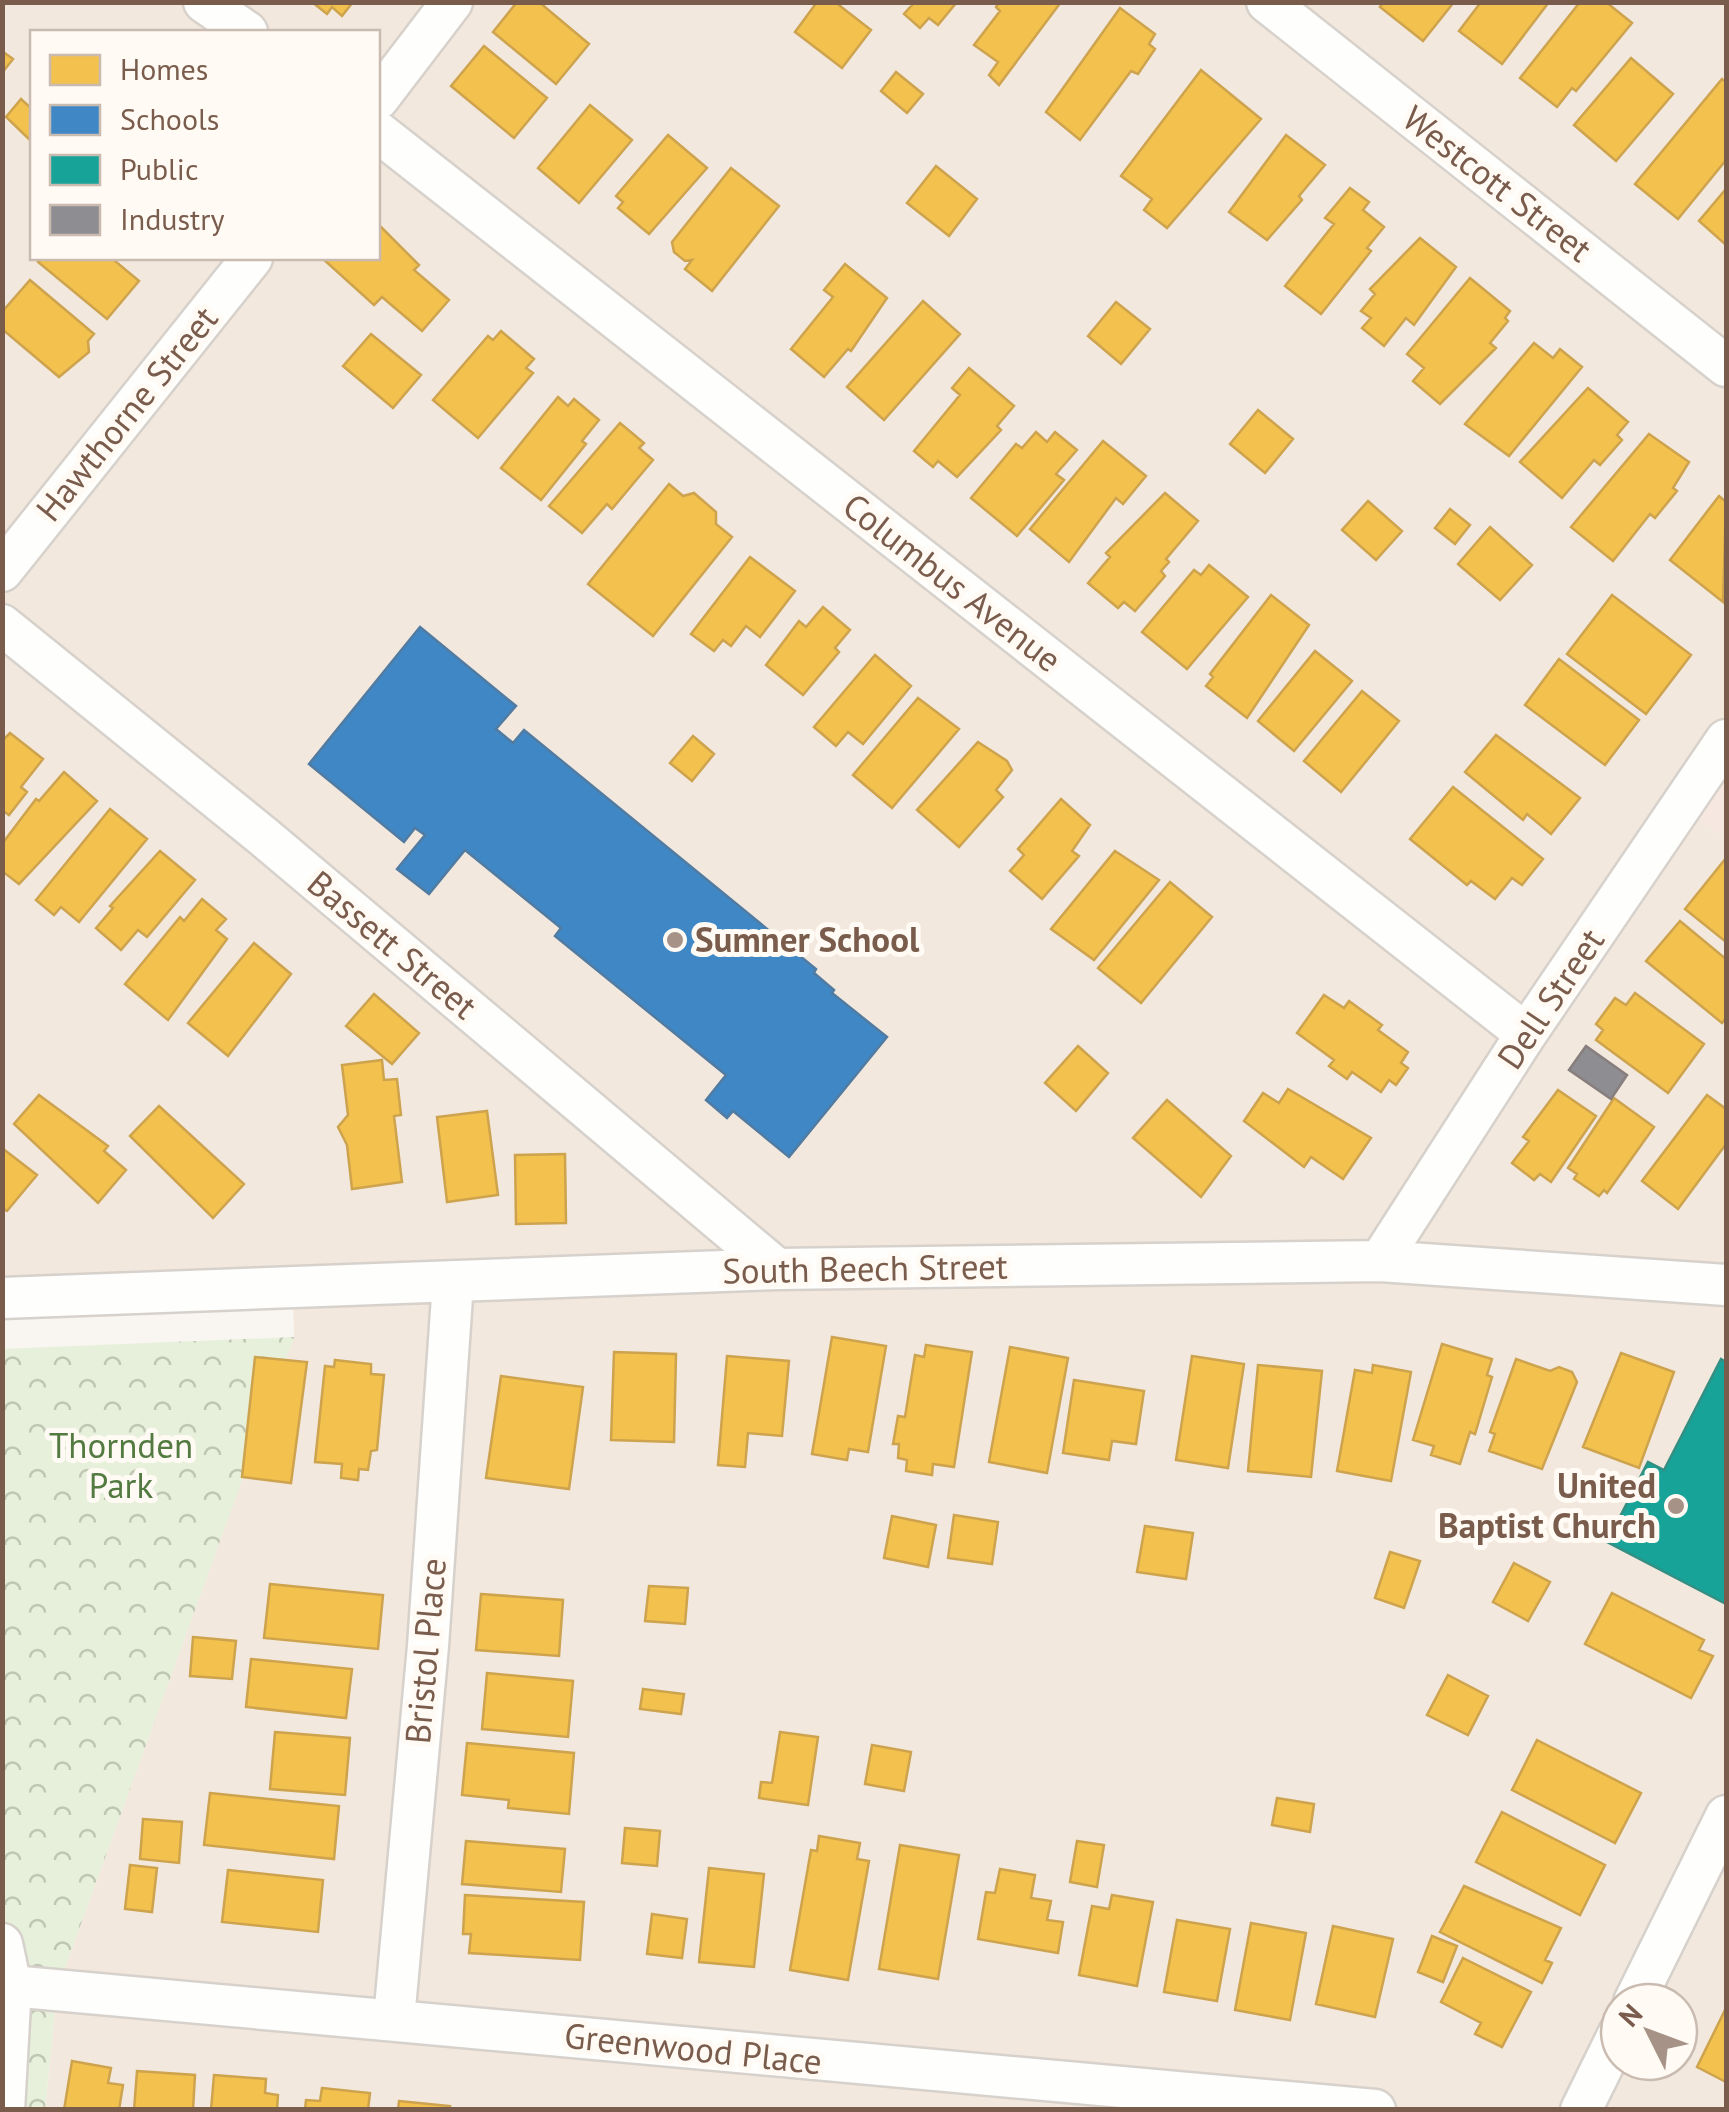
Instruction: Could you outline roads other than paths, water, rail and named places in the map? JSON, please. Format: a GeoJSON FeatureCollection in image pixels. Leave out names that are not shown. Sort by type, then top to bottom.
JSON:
{"type":"FeatureCollection","features":[{"type":"Feature","properties":{"kind":"street"},"geometry":{"type":"LineString","coordinates":[[204,2],[244,30]]}},
{"type":"Feature","properties":{"kind":"street"},"geometry":{"type":"LineString","coordinates":[[380,96],[452,2]]}},
{"type":"Feature","properties":{"kind":"street","name":"Westcott Street"},"geometry":{"type":"LineString","coordinates":[[1266,2],[1726,366]]}},
{"type":"Feature","properties":{"kind":"street","name":"Columbus Avenue"},"geometry":{"type":"LineString","coordinates":[[380,134],[1526,1034]]}},
{"type":"Feature","properties":{"kind":"street","name":"Hawthorne Street"},"geometry":{"type":"LineString","coordinates":[[2,571],[250,260]]}},
{"type":"Feature","properties":{"kind":"street","name":"Bassett Street"},"geometry":{"type":"LineString","coordinates":[[2,625],[264,837],[777,1269]]}},
{"type":"Feature","properties":{"kind":"street","name":"Dell Street"},"geometry":{"type":"LineString","coordinates":[[1380,1261],[1526,1034],[1726,740]]}},
{"type":"Feature","properties":{"kind":"street","name":"South Beech Street"},"geometry":{"type":"LineString","coordinates":[[2,1298],[777,1269],[1380,1261],[1726,1285]]}},
{"type":"Feature","properties":{"kind":"street","name":"Bristol Place"},"geometry":{"type":"LineString","coordinates":[[394,2019],[428,1646],[453,1282]]}},
{"type":"Feature","properties":{"kind":"street"},"geometry":{"type":"LineString","coordinates":[[1644,1982],[1726,1816]]}},
{"type":"Feature","properties":{"kind":"street"},"geometry":{"type":"LineString","coordinates":[[2,1944],[11,1986],[4,2110]]}},
{"type":"Feature","properties":{"kind":"street","name":"Greenwood Place"},"geometry":{"type":"LineString","coordinates":[[11,1986],[1376,2110]]}},
{"type":"Feature","properties":{"kind":"street"},"geometry":{"type":"LineString","coordinates":[[1581,2110],[1599,2074]]}},
{"type":"Feature","properties":{"kind":"place","name":"Sumner School"},"geometry":{"type":"Point","coordinates":[675,940]}},
{"type":"Feature","properties":{"kind":"place","name":"United Baptist Church"},"geometry":{"type":"Point","coordinates":[1676,1506]}},
{"type":"Feature","properties":{"kind":"park label","name":"Thornden Park"},"geometry":{"type":"Point","coordinates":[121,1466]}}]}
